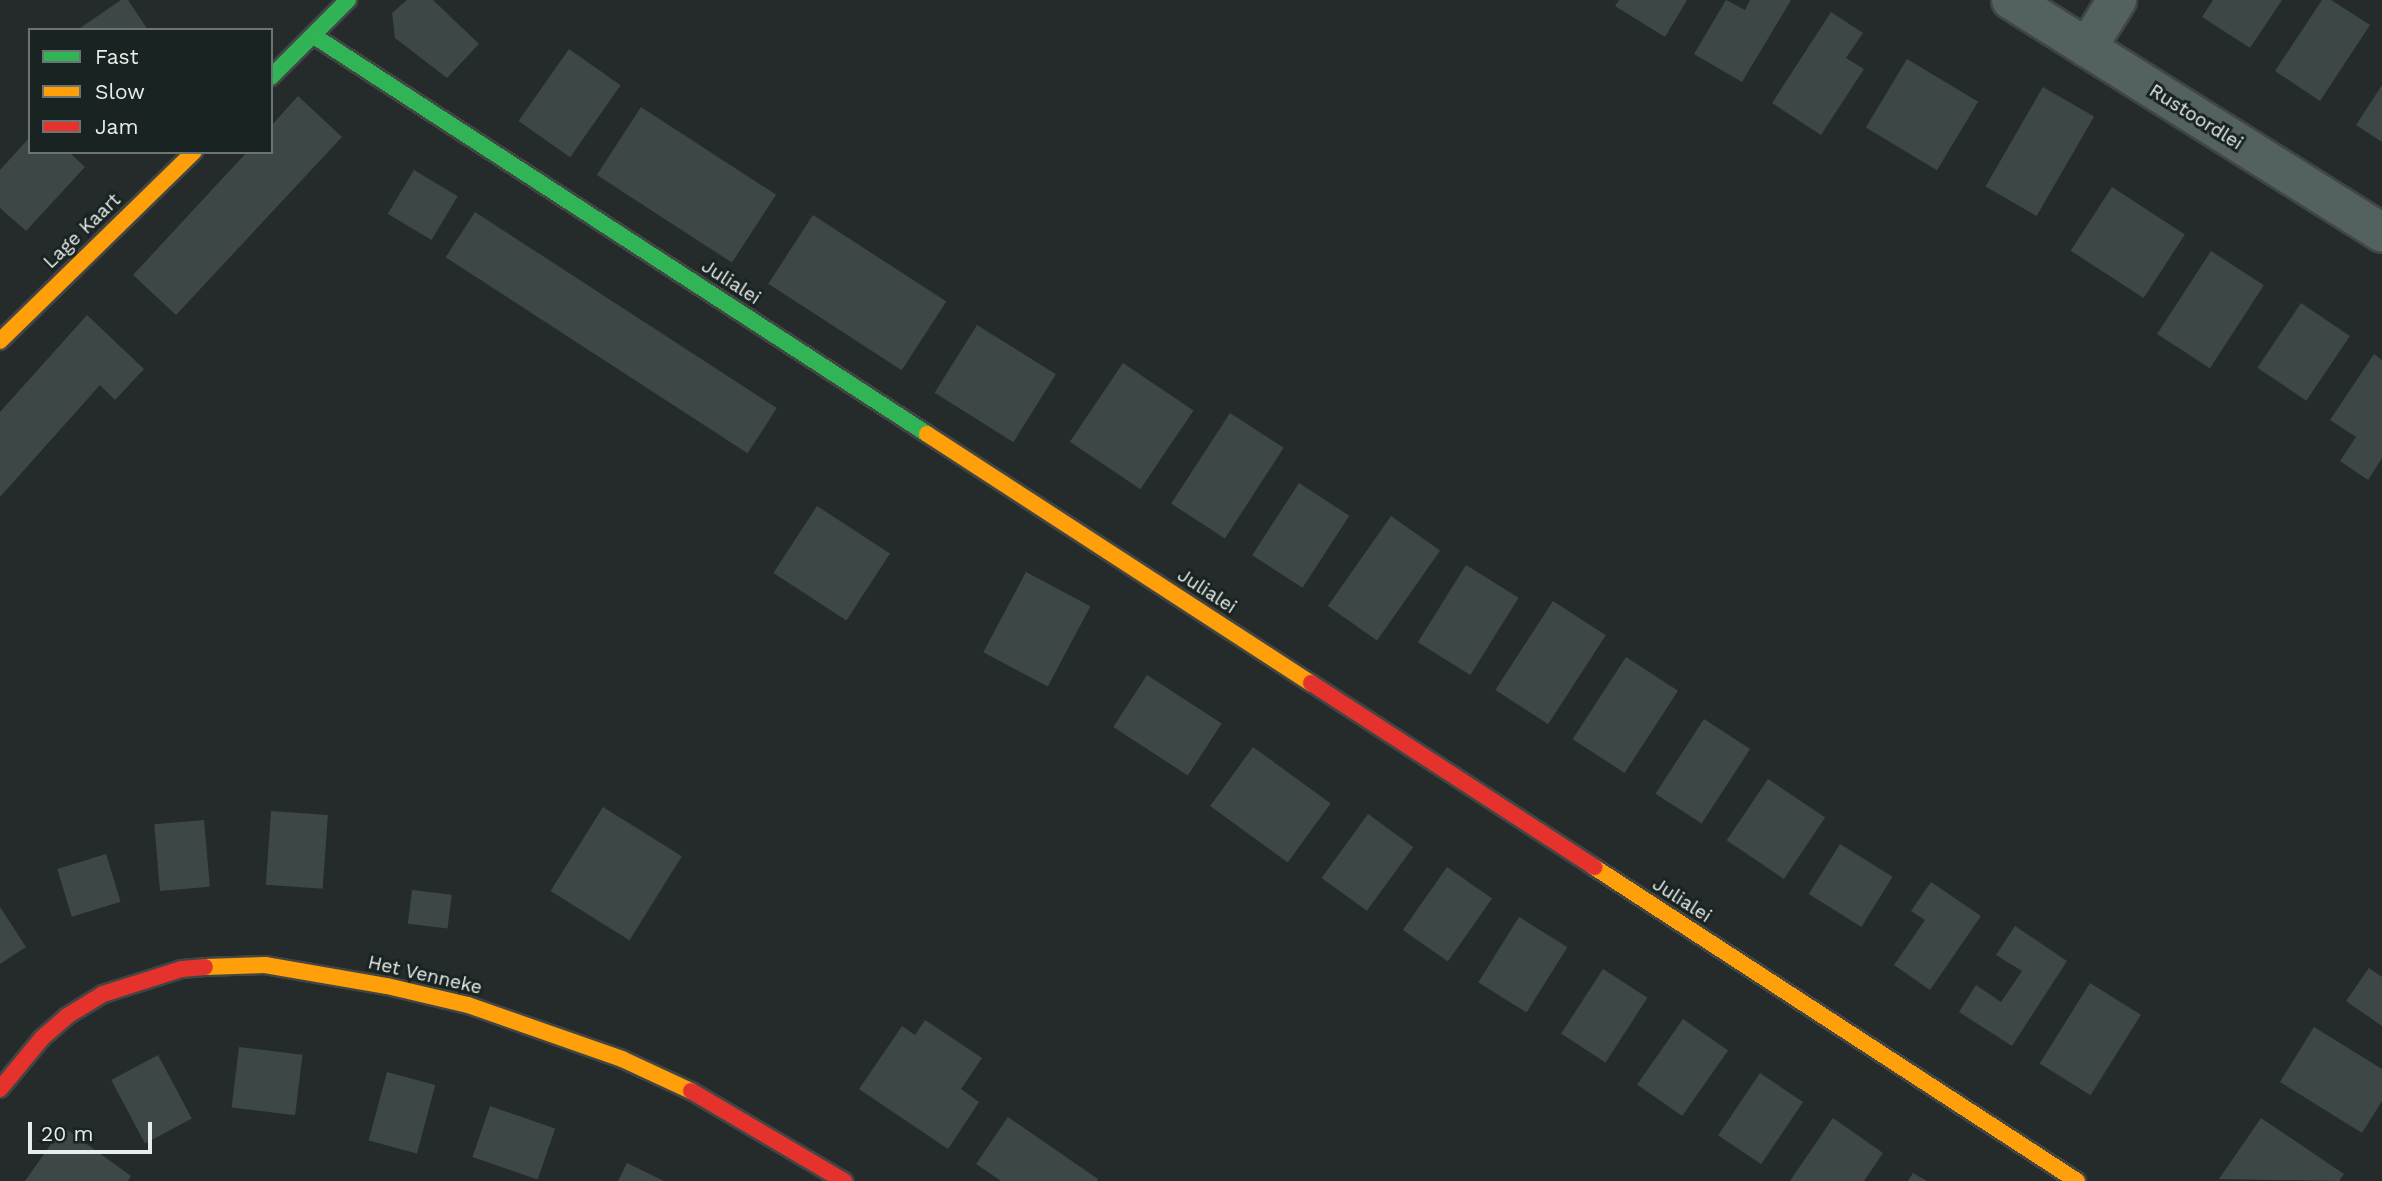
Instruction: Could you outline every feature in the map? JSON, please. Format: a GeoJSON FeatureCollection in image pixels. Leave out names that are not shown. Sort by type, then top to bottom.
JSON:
{"type":"FeatureCollection","features":[{"type":"Feature","properties":{"kind":"street"},"geometry":{"type":"LineString","coordinates":[[273,75],[348,0]]}},
{"type":"Feature","properties":{"kind":"street","name":"Rustoordlei"},"geometry":{"type":"LineString","coordinates":[[2011,0],[2382,233]]}},
{"type":"Feature","properties":{"kind":"street"},"geometry":{"type":"LineString","coordinates":[[2087,48],[2117,0]]}},
{"type":"Feature","properties":{"kind":"street","name":"Julialei"},"geometry":{"type":"LineString","coordinates":[[314,36],[2077,1181]]}},
{"type":"Feature","properties":{"kind":"street","name":"Lage Kaart"},"geometry":{"type":"LineString","coordinates":[[0,341],[192,154]]}},
{"type":"Feature","properties":{"kind":"street","name":"Het Venneke"},"geometry":{"type":"LineString","coordinates":[[0,1088],[42,1038],[67,1016],[103,994],[182,969],[265,965],[387,986],[468,1005],[548,1031],[622,1059],[697,1094],[844,1181]]}},
{"type":"Feature","properties":{"kind":"building"},"geometry":{"type":"Polygon","coordinates":[[[121,0],[128,0],[147,28],[80,28],[121,0]]]}},
{"type":"Feature","properties":{"kind":"building"},"geometry":{"type":"Polygon","coordinates":[[[407,0],[433,0],[479,44],[447,78],[395,38],[392,13],[407,0]]]}},
{"type":"Feature","properties":{"kind":"building"},"geometry":{"type":"Polygon","coordinates":[[[1619,0],[1687,0],[1665,37],[1615,6],[1619,0]]]}},
{"type":"Feature","properties":{"kind":"building"},"geometry":{"type":"Polygon","coordinates":[[[1726,0],[1745,10],[1750,0],[1791,0],[1742,82],[1694,54],[1726,0]]]}},
{"type":"Feature","properties":{"kind":"building"},"geometry":{"type":"Polygon","coordinates":[[[2213,0],[2282,0],[2250,48],[2202,17],[2213,0]]]}},
{"type":"Feature","properties":{"kind":"building"},"geometry":{"type":"Polygon","coordinates":[[[2322,0],[2331,0],[2370,25],[2320,101],[2275,71],[2322,0]]]}},
{"type":"Feature","properties":{"kind":"building"},"geometry":{"type":"Polygon","coordinates":[[[1831,12],[1863,33],[1846,58],[1864,69],[1821,135],[1772,103],[1831,12]]]}},
{"type":"Feature","properties":{"kind":"building"},"geometry":{"type":"Polygon","coordinates":[[[569,49],[621,85],[570,157],[519,121],[569,49]]]}},
{"type":"Feature","properties":{"kind":"building"},"geometry":{"type":"Polygon","coordinates":[[[1907,59],[1978,102],[1937,170],[1866,128],[1907,59]]]}},
{"type":"Feature","properties":{"kind":"building"},"geometry":{"type":"Polygon","coordinates":[[[2382,85],[2382,142],[2356,125],[2382,85]]]}},
{"type":"Feature","properties":{"kind":"building"},"geometry":{"type":"Polygon","coordinates":[[[2043,87],[2094,116],[2037,216],[1986,187],[2043,87]]]}},
{"type":"Feature","properties":{"kind":"building"},"geometry":{"type":"Polygon","coordinates":[[[298,96],[342,137],[176,315],[133,275],[245,154],[273,154],[273,124],[298,96]]]}},
{"type":"Feature","properties":{"kind":"building"},"geometry":{"type":"Polygon","coordinates":[[[641,107],[776,195],[732,263],[597,175],[641,107]]]}},
{"type":"Feature","properties":{"kind":"building"},"geometry":{"type":"Polygon","coordinates":[[[28,139],[28,154],[71,154],[85,167],[26,231],[0,208],[0,170],[28,139]]]}},
{"type":"Feature","properties":{"kind":"building"},"geometry":{"type":"Polygon","coordinates":[[[414,170],[458,196],[431,240],[388,214],[414,170]]]}},
{"type":"Feature","properties":{"kind":"building"},"geometry":{"type":"Polygon","coordinates":[[[2112,187],[2185,234],[2144,298],[2071,251],[2112,187]]]}},
{"type":"Feature","properties":{"kind":"building"},"geometry":{"type":"Polygon","coordinates":[[[475,212],[777,408],[748,453],[446,257],[475,212]]]}},
{"type":"Feature","properties":{"kind":"building"},"geometry":{"type":"Polygon","coordinates":[[[813,215],[946,302],[902,370],[768,284],[813,215]]]}},
{"type":"Feature","properties":{"kind":"building"},"geometry":{"type":"Polygon","coordinates":[[[2211,251],[2264,285],[2210,368],[2157,334],[2211,251]]]}},
{"type":"Feature","properties":{"kind":"building"},"geometry":{"type":"Polygon","coordinates":[[[2301,303],[2350,336],[2306,401],[2257,368],[2301,303]]]}},
{"type":"Feature","properties":{"kind":"building"},"geometry":{"type":"Polygon","coordinates":[[[87,315],[144,369],[115,400],[100,385],[0,497],[0,412],[87,315]]]}},
{"type":"Feature","properties":{"kind":"building"},"geometry":{"type":"Polygon","coordinates":[[[977,325],[1056,374],[1013,442],[935,393],[977,325]]]}},
{"type":"Feature","properties":{"kind":"building"},"geometry":{"type":"Polygon","coordinates":[[[2374,354],[2382,360],[2382,458],[2368,480],[2340,461],[2356,437],[2330,420],[2374,354]]]}},
{"type":"Feature","properties":{"kind":"building"},"geometry":{"type":"Polygon","coordinates":[[[1123,363],[1193,411],[1140,489],[1070,442],[1123,363]]]}},
{"type":"Feature","properties":{"kind":"building"},"geometry":{"type":"Polygon","coordinates":[[[1230,413],[1284,448],[1225,538],[1171,504],[1230,413]]]}},
{"type":"Feature","properties":{"kind":"building"},"geometry":{"type":"Polygon","coordinates":[[[1299,483],[1349,516],[1302,588],[1252,555],[1299,483]]]}},
{"type":"Feature","properties":{"kind":"building"},"geometry":{"type":"Polygon","coordinates":[[[817,506],[890,553],[846,620],[773,573],[817,506]]]}},
{"type":"Feature","properties":{"kind":"building"},"geometry":{"type":"Polygon","coordinates":[[[1391,516],[1440,550],[1377,641],[1328,606],[1391,516]]]}},
{"type":"Feature","properties":{"kind":"building"},"geometry":{"type":"Polygon","coordinates":[[[1466,565],[1519,598],[1470,675],[1418,642],[1466,565]]]}},
{"type":"Feature","properties":{"kind":"building"},"geometry":{"type":"Polygon","coordinates":[[[1026,572],[1090,606],[1048,687],[983,652],[1026,572]]]}},
{"type":"Feature","properties":{"kind":"building"},"geometry":{"type":"Polygon","coordinates":[[[1553,601],[1606,635],[1548,724],[1495,690],[1553,601]]]}},
{"type":"Feature","properties":{"kind":"building"},"geometry":{"type":"Polygon","coordinates":[[[1626,657],[1678,691],[1625,773],[1573,739],[1626,657]]]}},
{"type":"Feature","properties":{"kind":"building"},"geometry":{"type":"Polygon","coordinates":[[[1147,675],[1222,723],[1188,775],[1113,727],[1147,675]]]}},
{"type":"Feature","properties":{"kind":"building"},"geometry":{"type":"Polygon","coordinates":[[[1704,719],[1750,749],[1702,824],[1656,794],[1704,719]]]}},
{"type":"Feature","properties":{"kind":"building"},"geometry":{"type":"Polygon","coordinates":[[[1253,747],[1331,803],[1288,862],[1210,806],[1253,747]]]}},
{"type":"Feature","properties":{"kind":"building"},"geometry":{"type":"Polygon","coordinates":[[[1768,779],[1825,818],[1784,879],[1727,840],[1768,779]]]}},
{"type":"Feature","properties":{"kind":"building"},"geometry":{"type":"Polygon","coordinates":[[[603,807],[682,856],[629,940],[551,891],[603,807]]]}},
{"type":"Feature","properties":{"kind":"building"},"geometry":{"type":"Polygon","coordinates":[[[271,811],[328,815],[323,889],[266,885],[271,811]]]}},
{"type":"Feature","properties":{"kind":"building"},"geometry":{"type":"Polygon","coordinates":[[[1368,814],[1413,847],[1367,911],[1322,878],[1368,814]]]}},
{"type":"Feature","properties":{"kind":"building"},"geometry":{"type":"Polygon","coordinates":[[[204,820],[210,887],[160,891],[154,824],[204,820]]]}},
{"type":"Feature","properties":{"kind":"building"},"geometry":{"type":"Polygon","coordinates":[[[1840,844],[1893,877],[1861,927],[1809,894],[1840,844]]]}},
{"type":"Feature","properties":{"kind":"building"},"geometry":{"type":"Polygon","coordinates":[[[106,854],[121,902],[72,917],[57,869],[106,854]]]}},
{"type":"Feature","properties":{"kind":"building"},"geometry":{"type":"Polygon","coordinates":[[[1447,867],[1492,899],[1448,962],[1403,930],[1447,867]]]}},
{"type":"Feature","properties":{"kind":"building"},"geometry":{"type":"Polygon","coordinates":[[[1931,882],[1981,916],[1930,990],[1894,965],[1925,920],[1911,911],[1931,882]]]}},
{"type":"Feature","properties":{"kind":"building"},"geometry":{"type":"Polygon","coordinates":[[[412,890],[452,895],[448,929],[408,924],[412,890]]]}},
{"type":"Feature","properties":{"kind":"building"},"geometry":{"type":"Polygon","coordinates":[[[0,907],[26,947],[0,964],[0,907]]]}},
{"type":"Feature","properties":{"kind":"building"},"geometry":{"type":"Polygon","coordinates":[[[1519,917],[1567,947],[1527,1013],[1478,982],[1519,917]]]}},
{"type":"Feature","properties":{"kind":"building"},"geometry":{"type":"Polygon","coordinates":[[[2015,926],[2067,961],[2012,1046],[1959,1012],[1976,985],[2001,1002],[2022,971],[1996,955],[2015,926]]]}},
{"type":"Feature","properties":{"kind":"building"},"geometry":{"type":"Polygon","coordinates":[[[2369,968],[2382,977],[2382,1026],[2346,1001],[2369,968]]]}},
{"type":"Feature","properties":{"kind":"building"},"geometry":{"type":"Polygon","coordinates":[[[1603,969],[1647,998],[1606,1062],[1561,1034],[1603,969]]]}},
{"type":"Feature","properties":{"kind":"building"},"geometry":{"type":"Polygon","coordinates":[[[2090,983],[2141,1015],[2091,1095],[2040,1064],[2090,983]]]}},
{"type":"Feature","properties":{"kind":"building"},"geometry":{"type":"Polygon","coordinates":[[[1683,1019],[1728,1051],[1682,1116],[1637,1085],[1683,1019]]]}},
{"type":"Feature","properties":{"kind":"building"},"geometry":{"type":"Polygon","coordinates":[[[925,1020],[982,1058],[961,1089],[979,1102],[948,1149],[859,1089],[902,1026],[915,1035],[925,1020]]]}},
{"type":"Feature","properties":{"kind":"building"},"geometry":{"type":"Polygon","coordinates":[[[2314,1027],[2382,1069],[2382,1101],[2362,1133],[2280,1082],[2314,1027]]]}},
{"type":"Feature","properties":{"kind":"building"},"geometry":{"type":"Polygon","coordinates":[[[239,1047],[303,1055],[295,1115],[232,1108],[239,1047]]]}},
{"type":"Feature","properties":{"kind":"building"},"geometry":{"type":"Polygon","coordinates":[[[158,1055],[192,1119],[145,1143],[111,1080],[158,1055]]]}},
{"type":"Feature","properties":{"kind":"building"},"geometry":{"type":"Polygon","coordinates":[[[387,1072],[435,1085],[417,1154],[369,1141],[387,1072]]]}},
{"type":"Feature","properties":{"kind":"building"},"geometry":{"type":"Polygon","coordinates":[[[1760,1073],[1803,1102],[1761,1164],[1718,1135],[1760,1073]]]}},
{"type":"Feature","properties":{"kind":"building"},"geometry":{"type":"Polygon","coordinates":[[[490,1106],[555,1128],[538,1180],[472,1157],[490,1106]]]}},
{"type":"Feature","properties":{"kind":"building"},"geometry":{"type":"Polygon","coordinates":[[[1008,1117],[1098,1179],[1097,1181],[1001,1181],[976,1164],[1008,1117]]]}},
{"type":"Feature","properties":{"kind":"building"},"geometry":{"type":"Polygon","coordinates":[[[1833,1118],[1883,1153],[1864,1181],[1790,1181],[1833,1118]]]}},
{"type":"Feature","properties":{"kind":"building"},"geometry":{"type":"Polygon","coordinates":[[[2261,1118],[2344,1174],[2339,1181],[2219,1179],[2261,1118]]]}},
{"type":"Feature","properties":{"kind":"building"},"geometry":{"type":"Polygon","coordinates":[[[63,1127],[131,1176],[128,1181],[25,1181],[63,1127]]]}},
{"type":"Feature","properties":{"kind":"building"},"geometry":{"type":"Polygon","coordinates":[[[627,1163],[664,1181],[618,1181],[627,1163]]]}},
{"type":"Feature","properties":{"kind":"building"},"geometry":{"type":"Polygon","coordinates":[[[1913,1173],[1927,1181],[1908,1181],[1913,1173]]]}},
{"type":"Feature","properties":{"kind":"traffic: fast"},"geometry":{"type":"LineString","coordinates":[[273,75],[348,0]]}},
{"type":"Feature","properties":{"kind":"traffic: fast"},"geometry":{"type":"LineString","coordinates":[[314,36],[927,434]]}},
{"type":"Feature","properties":{"kind":"traffic: slow"},"geometry":{"type":"LineString","coordinates":[[0,341],[192,154]]}},
{"type":"Feature","properties":{"kind":"traffic: slow"},"geometry":{"type":"LineString","coordinates":[[927,434],[1311,683]]}},
{"type":"Feature","properties":{"kind":"traffic: slow"},"geometry":{"type":"LineString","coordinates":[[1594,867],[2077,1181]]}},
{"type":"Feature","properties":{"kind":"traffic: slow"},"geometry":{"type":"LineString","coordinates":[[205,967],[265,965],[387,986],[468,1005],[622,1059],[691,1091]]}},
{"type":"Feature","properties":{"kind":"traffic: jam"},"geometry":{"type":"LineString","coordinates":[[1311,683],[1594,867]]}},
{"type":"Feature","properties":{"kind":"traffic: jam"},"geometry":{"type":"LineString","coordinates":[[0,1089],[42,1038],[67,1016],[103,994],[182,969],[205,967]]}},
{"type":"Feature","properties":{"kind":"traffic: jam"},"geometry":{"type":"LineString","coordinates":[[691,1091],[844,1181]]}}]}
